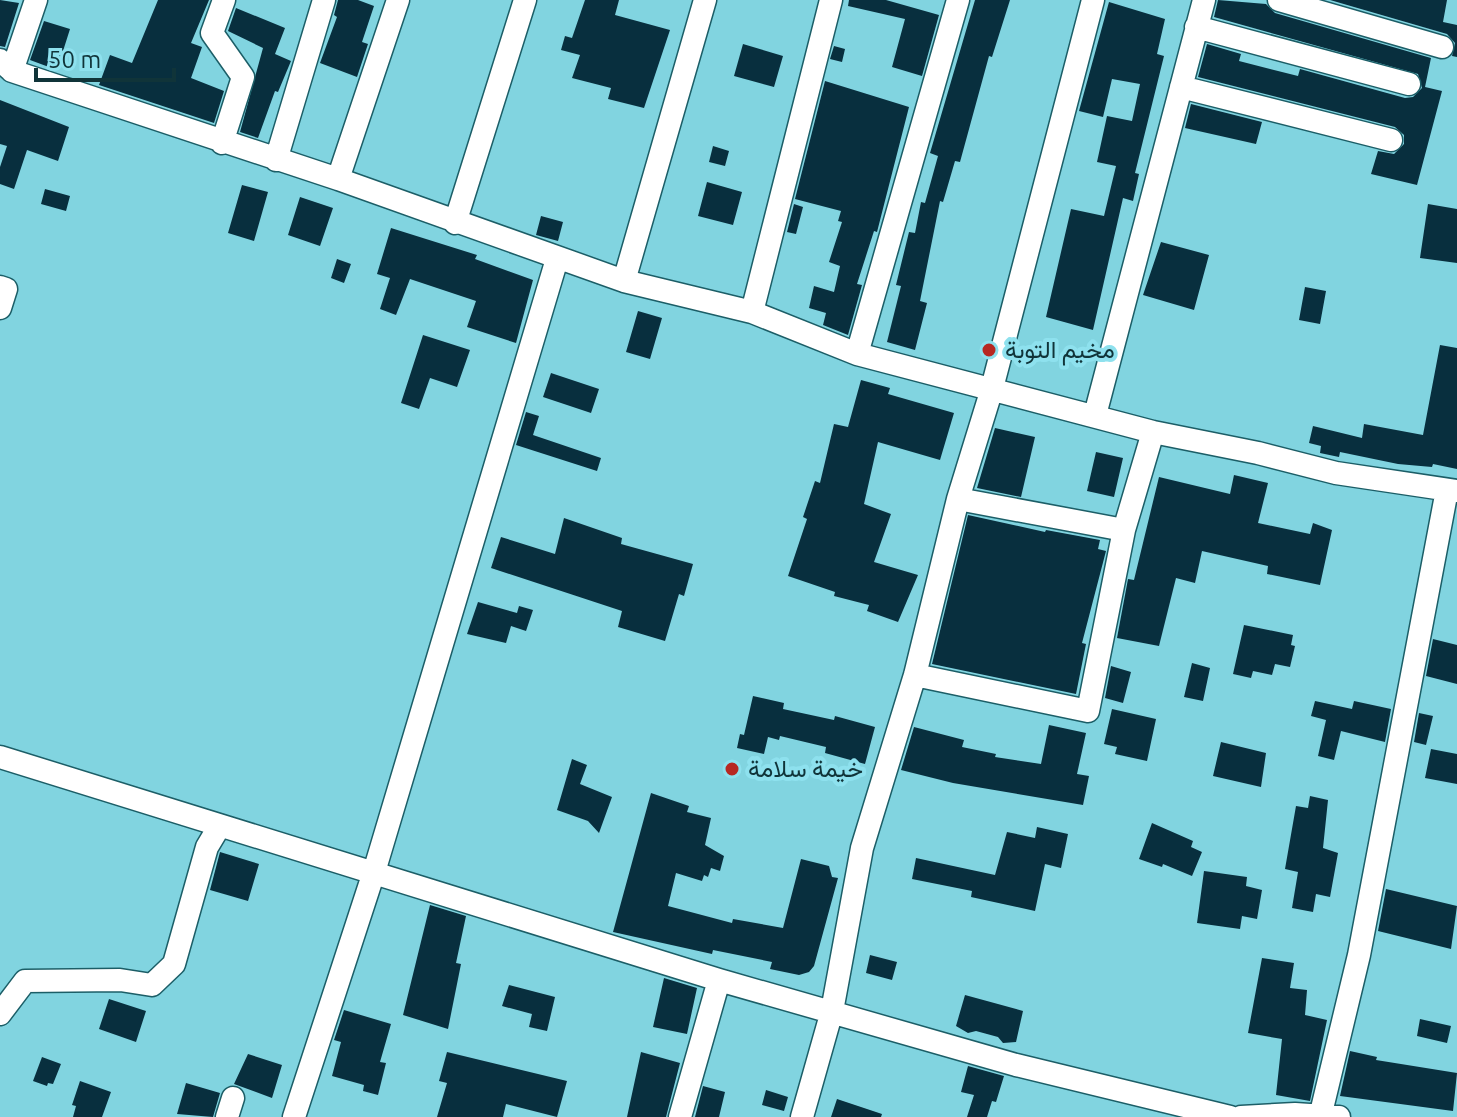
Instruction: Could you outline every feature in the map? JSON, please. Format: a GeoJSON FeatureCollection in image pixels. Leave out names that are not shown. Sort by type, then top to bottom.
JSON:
{"type":"FeatureCollection","features":[{"type":"Feature","properties":{"kind":"street"},"geometry":{"type":"LineString","coordinates":[[36,0],[6,66],[222,143],[338,179],[557,259],[624,281],[752,312],[857,354],[991,392],[1336,473],[1452,490],[1327,1116],[1241,1117]]}},
{"type":"Feature","properties":{"kind":"street"},"geometry":{"type":"LineString","coordinates":[[222,143],[243,77],[212,33],[224,0]]}},
{"type":"Feature","properties":{"kind":"street"},"geometry":{"type":"LineString","coordinates":[[276,160],[324,0]]}},
{"type":"Feature","properties":{"kind":"street"},"geometry":{"type":"LineString","coordinates":[[338,179],[398,0]]}},
{"type":"Feature","properties":{"kind":"street"},"geometry":{"type":"LineString","coordinates":[[455,223],[525,0]]}},
{"type":"Feature","properties":{"kind":"street"},"geometry":{"type":"LineString","coordinates":[[624,281],[705,0]]}},
{"type":"Feature","properties":{"kind":"street"},"geometry":{"type":"LineString","coordinates":[[752,312],[831,0]]}},
{"type":"Feature","properties":{"kind":"street"},"geometry":{"type":"LineString","coordinates":[[857,354],[958,0]]}},
{"type":"Feature","properties":{"kind":"street"},"geometry":{"type":"LineString","coordinates":[[802,1117],[832,1011],[862,848],[915,675],[958,499],[991,392],[1093,0]]}},
{"type":"Feature","properties":{"kind":"street"},"geometry":{"type":"LineString","coordinates":[[1095,415],[1204,0]]}},
{"type":"Feature","properties":{"kind":"street"},"geometry":{"type":"LineString","coordinates":[[1279,0],[1442,47]]}},
{"type":"Feature","properties":{"kind":"street"},"geometry":{"type":"LineString","coordinates":[[1196,27],[1409,84]]}},
{"type":"Feature","properties":{"kind":"street"},"geometry":{"type":"LineString","coordinates":[[1181,87],[1391,140]]}},
{"type":"Feature","properties":{"kind":"street"},"geometry":{"type":"LineString","coordinates":[[294,1117],[374,872],[557,259]]}},
{"type":"Feature","properties":{"kind":"street"},"geometry":{"type":"LineString","coordinates":[[0,287],[6,289],[0,308]]}},
{"type":"Feature","properties":{"kind":"street"},"geometry":{"type":"LineString","coordinates":[[915,675],[1088,711],[1124,530],[1153,432]]}},
{"type":"Feature","properties":{"kind":"street"},"geometry":{"type":"LineString","coordinates":[[958,499],[1124,530]]}},
{"type":"Feature","properties":{"kind":"street"},"geometry":{"type":"LineString","coordinates":[[0,757],[719,980],[1016,1065],[1230,1117]]}},
{"type":"Feature","properties":{"kind":"street"},"geometry":{"type":"LineString","coordinates":[[0,1014],[25,981],[120,980],[152,985],[174,964],[207,847],[219,827]]}},
{"type":"Feature","properties":{"kind":"street"},"geometry":{"type":"LineString","coordinates":[[680,1117],[719,980]]}},
{"type":"Feature","properties":{"kind":"building"},"geometry":{"type":"Polygon","coordinates":[[[0,0],[19,3],[5,47],[0,46],[0,0]]]}},
{"type":"Feature","properties":{"kind":"building"},"geometry":{"type":"Polygon","coordinates":[[[158,0],[209,0],[191,43],[202,47],[191,78],[224,91],[214,123],[99,85],[110,55],[132,63],[158,0]]]}},
{"type":"Feature","properties":{"kind":"building"},"geometry":{"type":"Polygon","coordinates":[[[338,0],[358,0],[374,6],[362,42],[368,44],[357,77],[320,63],[337,17],[334,15],[338,0]]]}},
{"type":"Feature","properties":{"kind":"building"},"geometry":{"type":"Polygon","coordinates":[[[585,0],[619,0],[615,15],[670,30],[644,108],[608,99],[611,88],[572,78],[580,55],[561,50],[565,36],[572,38],[585,0]]]}},
{"type":"Feature","properties":{"kind":"building"},"geometry":{"type":"Polygon","coordinates":[[[849,0],[886,0],[939,15],[922,76],[892,67],[905,19],[848,6],[849,0]]]}},
{"type":"Feature","properties":{"kind":"building"},"geometry":{"type":"Polygon","coordinates":[[[975,0],[1010,0],[992,57],[989,56],[960,162],[955,161],[943,202],[940,201],[920,301],[927,303],[915,350],[887,342],[901,286],[896,285],[909,232],[915,233],[921,202],[925,203],[938,156],[930,153],[975,0]]]}},
{"type":"Feature","properties":{"kind":"building"},"geometry":{"type":"Polygon","coordinates":[[[1218,0],[1266,4],[1275,13],[1431,58],[1425,87],[1442,91],[1417,185],[1371,174],[1378,151],[1394,154],[1404,144],[1404,135],[1395,127],[1198,77],[1207,44],[1241,54],[1239,61],[1298,76],[1300,69],[1405,98],[1413,97],[1422,88],[1418,74],[1214,17],[1218,0]]]}},
{"type":"Feature","properties":{"kind":"building"},"geometry":{"type":"Polygon","coordinates":[[[1330,0],[1447,0],[1443,22],[1457,25],[1457,57],[1452,56],[1455,43],[1447,34],[1330,0]]]}},
{"type":"Feature","properties":{"kind":"building"},"geometry":{"type":"Polygon","coordinates":[[[1109,2],[1165,19],[1157,54],[1164,56],[1135,173],[1139,174],[1133,201],[1123,198],[1093,330],[1046,317],[1071,209],[1104,216],[1116,166],[1097,162],[1107,116],[1132,121],[1140,84],[1112,79],[1103,117],[1079,111],[1109,2]]]}},
{"type":"Feature","properties":{"kind":"building"},"geometry":{"type":"Polygon","coordinates":[[[236,8],[285,28],[275,54],[291,61],[278,92],[275,91],[258,138],[240,132],[263,48],[228,31],[236,8]]]}},
{"type":"Feature","properties":{"kind":"building"},"geometry":{"type":"Polygon","coordinates":[[[44,21],[70,29],[57,70],[30,60],[44,21]]]}},
{"type":"Feature","properties":{"kind":"building"},"geometry":{"type":"Polygon","coordinates":[[[743,44],[783,56],[774,87],[734,76],[743,44]]]}},
{"type":"Feature","properties":{"kind":"building"},"geometry":{"type":"Polygon","coordinates":[[[834,46],[845,49],[842,62],[830,59],[834,46]]]}},
{"type":"Feature","properties":{"kind":"building"},"geometry":{"type":"Polygon","coordinates":[[[825,81],[909,107],[877,232],[874,231],[857,284],[862,285],[848,335],[823,325],[826,313],[809,308],[814,286],[834,292],[840,266],[829,262],[842,222],[838,221],[841,211],[795,199],[825,81]]]}},
{"type":"Feature","properties":{"kind":"building"},"geometry":{"type":"Polygon","coordinates":[[[0,100],[69,127],[58,161],[27,150],[14,189],[0,184],[0,167],[7,146],[0,144],[0,100]]]}},
{"type":"Feature","properties":{"kind":"building"},"geometry":{"type":"Polygon","coordinates":[[[1191,104],[1262,122],[1256,144],[1185,128],[1191,104]]]}},
{"type":"Feature","properties":{"kind":"building"},"geometry":{"type":"Polygon","coordinates":[[[713,146],[729,151],[725,166],[709,162],[713,146]]]}},
{"type":"Feature","properties":{"kind":"building"},"geometry":{"type":"Polygon","coordinates":[[[707,182],[742,192],[733,225],[698,216],[707,182]]]}},
{"type":"Feature","properties":{"kind":"building"},"geometry":{"type":"Polygon","coordinates":[[[242,185],[268,192],[254,241],[228,233],[242,185]]]}},
{"type":"Feature","properties":{"kind":"building"},"geometry":{"type":"Polygon","coordinates":[[[45,189],[70,196],[66,211],[41,204],[45,189]]]}},
{"type":"Feature","properties":{"kind":"building"},"geometry":{"type":"Polygon","coordinates":[[[300,197],[333,208],[320,246],[288,235],[300,197]]]}},
{"type":"Feature","properties":{"kind":"building"},"geometry":{"type":"Polygon","coordinates":[[[794,204],[803,207],[796,234],[787,232],[794,204]]]}},
{"type":"Feature","properties":{"kind":"building"},"geometry":{"type":"Polygon","coordinates":[[[1428,204],[1457,209],[1457,263],[1420,258],[1428,204]]]}},
{"type":"Feature","properties":{"kind":"building"},"geometry":{"type":"Polygon","coordinates":[[[541,216],[563,222],[558,241],[536,235],[541,216]]]}},
{"type":"Feature","properties":{"kind":"building"},"geometry":{"type":"Polygon","coordinates":[[[391,228],[477,255],[475,259],[533,280],[516,343],[467,327],[476,301],[410,279],[396,315],[380,309],[390,278],[377,274],[391,228]]]}},
{"type":"Feature","properties":{"kind":"building"},"geometry":{"type":"Polygon","coordinates":[[[1161,242],[1209,255],[1194,310],[1143,295],[1161,242]]]}},
{"type":"Feature","properties":{"kind":"building"},"geometry":{"type":"Polygon","coordinates":[[[337,259],[351,264],[344,283],[331,278],[337,259]]]}},
{"type":"Feature","properties":{"kind":"building"},"geometry":{"type":"Polygon","coordinates":[[[1305,287],[1326,291],[1320,324],[1299,320],[1305,287]]]}},
{"type":"Feature","properties":{"kind":"building"},"geometry":{"type":"Polygon","coordinates":[[[638,311],[662,318],[650,359],[626,352],[638,311]]]}},
{"type":"Feature","properties":{"kind":"building"},"geometry":{"type":"Polygon","coordinates":[[[423,335],[470,350],[457,387],[430,378],[419,409],[401,403],[423,335]]]}},
{"type":"Feature","properties":{"kind":"building"},"geometry":{"type":"Polygon","coordinates":[[[1440,345],[1457,348],[1457,469],[1433,464],[1432,467],[1398,464],[1340,452],[1339,457],[1320,453],[1321,446],[1309,443],[1313,426],[1362,438],[1364,424],[1423,435],[1440,345]]]}},
{"type":"Feature","properties":{"kind":"building"},"geometry":{"type":"Polygon","coordinates":[[[551,373],[599,389],[591,413],[543,397],[551,373]]]}},
{"type":"Feature","properties":{"kind":"building"},"geometry":{"type":"Polygon","coordinates":[[[861,380],[890,388],[888,394],[954,413],[940,460],[878,442],[864,504],[891,514],[874,562],[918,575],[898,622],[867,611],[869,605],[834,596],[835,592],[788,576],[807,519],[803,517],[815,481],[820,483],[834,424],[848,427],[861,380]]]}},
{"type":"Feature","properties":{"kind":"building"},"geometry":{"type":"Polygon","coordinates":[[[526,412],[539,416],[533,435],[601,458],[597,471],[516,445],[526,412]]]}},
{"type":"Feature","properties":{"kind":"building"},"geometry":{"type":"Polygon","coordinates":[[[995,428],[1035,437],[1021,497],[977,488],[995,428]]]}},
{"type":"Feature","properties":{"kind":"building"},"geometry":{"type":"Polygon","coordinates":[[[1096,452],[1123,458],[1114,497],[1087,491],[1096,452]]]}},
{"type":"Feature","properties":{"kind":"building"},"geometry":{"type":"Polygon","coordinates":[[[1234,475],[1268,483],[1258,523],[1310,534],[1313,523],[1332,530],[1320,585],[1267,574],[1268,566],[1202,551],[1195,583],[1176,578],[1159,646],[1117,638],[1128,579],[1134,580],[1159,477],[1230,494],[1234,475]]]}},
{"type":"Feature","properties":{"kind":"building"},"geometry":{"type":"Polygon","coordinates":[[[968,515],[1100,540],[1098,549],[1106,551],[1082,643],[1086,644],[1076,694],[932,664],[968,515]]]}},
{"type":"Feature","properties":{"kind":"building"},"geometry":{"type":"Polygon","coordinates":[[[564,518],[622,538],[621,544],[693,564],[684,596],[679,594],[665,641],[618,627],[622,611],[491,568],[501,537],[555,554],[564,518]]]}},
{"type":"Feature","properties":{"kind":"building"},"geometry":{"type":"Polygon","coordinates":[[[478,602],[517,613],[519,606],[533,610],[526,631],[511,626],[506,643],[467,634],[478,602]]]}},
{"type":"Feature","properties":{"kind":"building"},"geometry":{"type":"Polygon","coordinates":[[[1244,625],[1293,635],[1291,645],[1295,646],[1290,667],[1275,664],[1272,675],[1253,671],[1251,678],[1233,674],[1244,625]]]}},
{"type":"Feature","properties":{"kind":"building"},"geometry":{"type":"Polygon","coordinates":[[[1433,639],[1457,645],[1457,684],[1426,676],[1433,639]]]}},
{"type":"Feature","properties":{"kind":"building"},"geometry":{"type":"Polygon","coordinates":[[[1192,663],[1210,668],[1203,701],[1184,697],[1192,663]]]}},
{"type":"Feature","properties":{"kind":"building"},"geometry":{"type":"Polygon","coordinates":[[[1111,666],[1131,672],[1123,703],[1105,698],[1111,666]]]}},
{"type":"Feature","properties":{"kind":"building"},"geometry":{"type":"Polygon","coordinates":[[[753,696],[784,703],[783,709],[834,720],[835,716],[875,727],[865,764],[825,753],[826,747],[780,736],[779,740],[768,737],[764,754],[737,748],[740,734],[744,735],[753,696]]]}},
{"type":"Feature","properties":{"kind":"building"},"geometry":{"type":"Polygon","coordinates":[[[1315,701],[1352,709],[1354,701],[1391,709],[1385,742],[1341,731],[1334,760],[1318,756],[1326,720],[1311,716],[1315,701]]]}},
{"type":"Feature","properties":{"kind":"building"},"geometry":{"type":"Polygon","coordinates":[[[1112,709],[1156,719],[1147,761],[1115,754],[1117,747],[1104,744],[1112,709]]]}},
{"type":"Feature","properties":{"kind":"building"},"geometry":{"type":"Polygon","coordinates":[[[1419,713],[1433,716],[1426,745],[1414,742],[1419,713]]]}},
{"type":"Feature","properties":{"kind":"building"},"geometry":{"type":"Polygon","coordinates":[[[1049,725],[1086,733],[1077,774],[1089,776],[1083,805],[953,783],[901,770],[914,727],[964,740],[962,747],[996,754],[995,757],[1041,764],[1049,725]]]}},
{"type":"Feature","properties":{"kind":"building"},"geometry":{"type":"Polygon","coordinates":[[[1221,742],[1266,753],[1261,787],[1213,776],[1221,742]]]}},
{"type":"Feature","properties":{"kind":"building"},"geometry":{"type":"Polygon","coordinates":[[[1431,749],[1457,754],[1457,784],[1425,778],[1431,749]]]}},
{"type":"Feature","properties":{"kind":"building"},"geometry":{"type":"Polygon","coordinates":[[[572,759],[587,765],[580,784],[612,797],[599,833],[588,821],[557,810],[572,759]]]}},
{"type":"Feature","properties":{"kind":"building"},"geometry":{"type":"Polygon","coordinates":[[[651,793],[689,806],[687,812],[711,818],[705,845],[724,856],[720,871],[711,868],[708,877],[704,875],[702,881],[676,873],[668,906],[732,923],[733,919],[783,928],[801,859],[829,866],[832,877],[838,878],[814,966],[809,972],[799,975],[770,969],[772,962],[713,950],[712,954],[613,932],[651,793]]]}},
{"type":"Feature","properties":{"kind":"building"},"geometry":{"type":"Polygon","coordinates":[[[1310,796],[1328,800],[1323,848],[1338,853],[1330,897],[1316,894],[1313,912],[1292,908],[1298,872],[1285,869],[1296,806],[1308,808],[1310,796]]]}},
{"type":"Feature","properties":{"kind":"building"},"geometry":{"type":"Polygon","coordinates":[[[1152,823],[1193,841],[1191,847],[1202,852],[1192,876],[1163,864],[1162,867],[1139,859],[1152,823]]]}},
{"type":"Feature","properties":{"kind":"building"},"geometry":{"type":"Polygon","coordinates":[[[1037,827],[1068,834],[1061,868],[1045,864],[1035,911],[971,897],[972,891],[912,879],[916,858],[995,875],[1007,832],[1035,838],[1037,827]]]}},
{"type":"Feature","properties":{"kind":"building"},"geometry":{"type":"Polygon","coordinates":[[[220,852],[259,864],[248,901],[210,890],[220,852]]]}},
{"type":"Feature","properties":{"kind":"building"},"geometry":{"type":"Polygon","coordinates":[[[1204,871],[1247,877],[1246,886],[1262,890],[1257,919],[1242,916],[1240,929],[1197,923],[1204,871]]]}},
{"type":"Feature","properties":{"kind":"building"},"geometry":{"type":"Polygon","coordinates":[[[1386,889],[1457,906],[1451,949],[1378,931],[1386,889]]]}},
{"type":"Feature","properties":{"kind":"building"},"geometry":{"type":"Polygon","coordinates":[[[430,905],[466,916],[456,963],[461,964],[448,1029],[403,1015],[430,905]]]}},
{"type":"Feature","properties":{"kind":"building"},"geometry":{"type":"Polygon","coordinates":[[[870,955],[897,962],[892,980],[866,973],[870,955]]]}},
{"type":"Feature","properties":{"kind":"building"},"geometry":{"type":"Polygon","coordinates":[[[1262,958],[1294,963],[1290,988],[1307,990],[1305,1015],[1327,1020],[1310,1101],[1276,1095],[1282,1039],[1248,1033],[1262,958]]]}},
{"type":"Feature","properties":{"kind":"building"},"geometry":{"type":"Polygon","coordinates":[[[664,978],[697,988],[687,1034],[653,1027],[664,978]]]}},
{"type":"Feature","properties":{"kind":"building"},"geometry":{"type":"Polygon","coordinates":[[[509,985],[555,997],[547,1031],[529,1027],[532,1014],[502,1006],[509,985]]]}},
{"type":"Feature","properties":{"kind":"building"},"geometry":{"type":"Polygon","coordinates":[[[965,995],[1023,1011],[1016,1042],[1003,1043],[998,1037],[976,1031],[968,1033],[956,1026],[965,995]]]}},
{"type":"Feature","properties":{"kind":"building"},"geometry":{"type":"Polygon","coordinates":[[[109,999],[146,1011],[136,1042],[99,1029],[109,999]]]}},
{"type":"Feature","properties":{"kind":"building"},"geometry":{"type":"Polygon","coordinates":[[[344,1010],[391,1024],[380,1062],[386,1063],[378,1095],[363,1091],[364,1085],[332,1076],[341,1042],[334,1040],[344,1010]]]}},
{"type":"Feature","properties":{"kind":"building"},"geometry":{"type":"Polygon","coordinates":[[[1420,1019],[1451,1026],[1447,1043],[1417,1036],[1420,1019]]]}},
{"type":"Feature","properties":{"kind":"building"},"geometry":{"type":"Polygon","coordinates":[[[1350,1051],[1377,1057],[1376,1060],[1457,1073],[1453,1111],[1340,1096],[1350,1051]]]}},
{"type":"Feature","properties":{"kind":"building"},"geometry":{"type":"Polygon","coordinates":[[[447,1052],[567,1081],[557,1117],[506,1104],[503,1117],[437,1117],[447,1083],[439,1081],[447,1052]]]}},
{"type":"Feature","properties":{"kind":"building"},"geometry":{"type":"Polygon","coordinates":[[[641,1052],[680,1063],[666,1117],[627,1117],[641,1052]]]}},
{"type":"Feature","properties":{"kind":"building"},"geometry":{"type":"Polygon","coordinates":[[[248,1054],[282,1065],[272,1098],[234,1084],[248,1054]]]}},
{"type":"Feature","properties":{"kind":"building"},"geometry":{"type":"Polygon","coordinates":[[[42,1057],[61,1064],[53,1084],[48,1083],[47,1086],[33,1081],[42,1057]]]}},
{"type":"Feature","properties":{"kind":"building"},"geometry":{"type":"Polygon","coordinates":[[[968,1066],[1004,1076],[996,1102],[992,1101],[987,1117],[967,1117],[974,1095],[961,1092],[968,1066]]]}},
{"type":"Feature","properties":{"kind":"building"},"geometry":{"type":"Polygon","coordinates":[[[80,1081],[111,1092],[102,1117],[73,1117],[76,1106],[72,1105],[80,1081]]]}},
{"type":"Feature","properties":{"kind":"building"},"geometry":{"type":"Polygon","coordinates":[[[186,1083],[220,1093],[213,1117],[177,1114],[186,1083]]]}},
{"type":"Feature","properties":{"kind":"building"},"geometry":{"type":"Polygon","coordinates":[[[703,1086],[725,1092],[719,1117],[695,1117],[703,1086]]]}},
{"type":"Feature","properties":{"kind":"building"},"geometry":{"type":"Polygon","coordinates":[[[766,1090],[788,1097],[784,1111],[762,1105],[766,1090]]]}},
{"type":"Feature","properties":{"kind":"building"},"geometry":{"type":"Polygon","coordinates":[[[837,1099],[882,1114],[881,1117],[831,1117],[837,1099]]]}},
{"type":"Feature","properties":{"kind":"place","name":"مخيم التوبة"},"geometry":{"type":"Point","coordinates":[989,350]}},
{"type":"Feature","properties":{"kind":"place","name":"خيمة سلامة"},"geometry":{"type":"Point","coordinates":[732,769]}}]}
